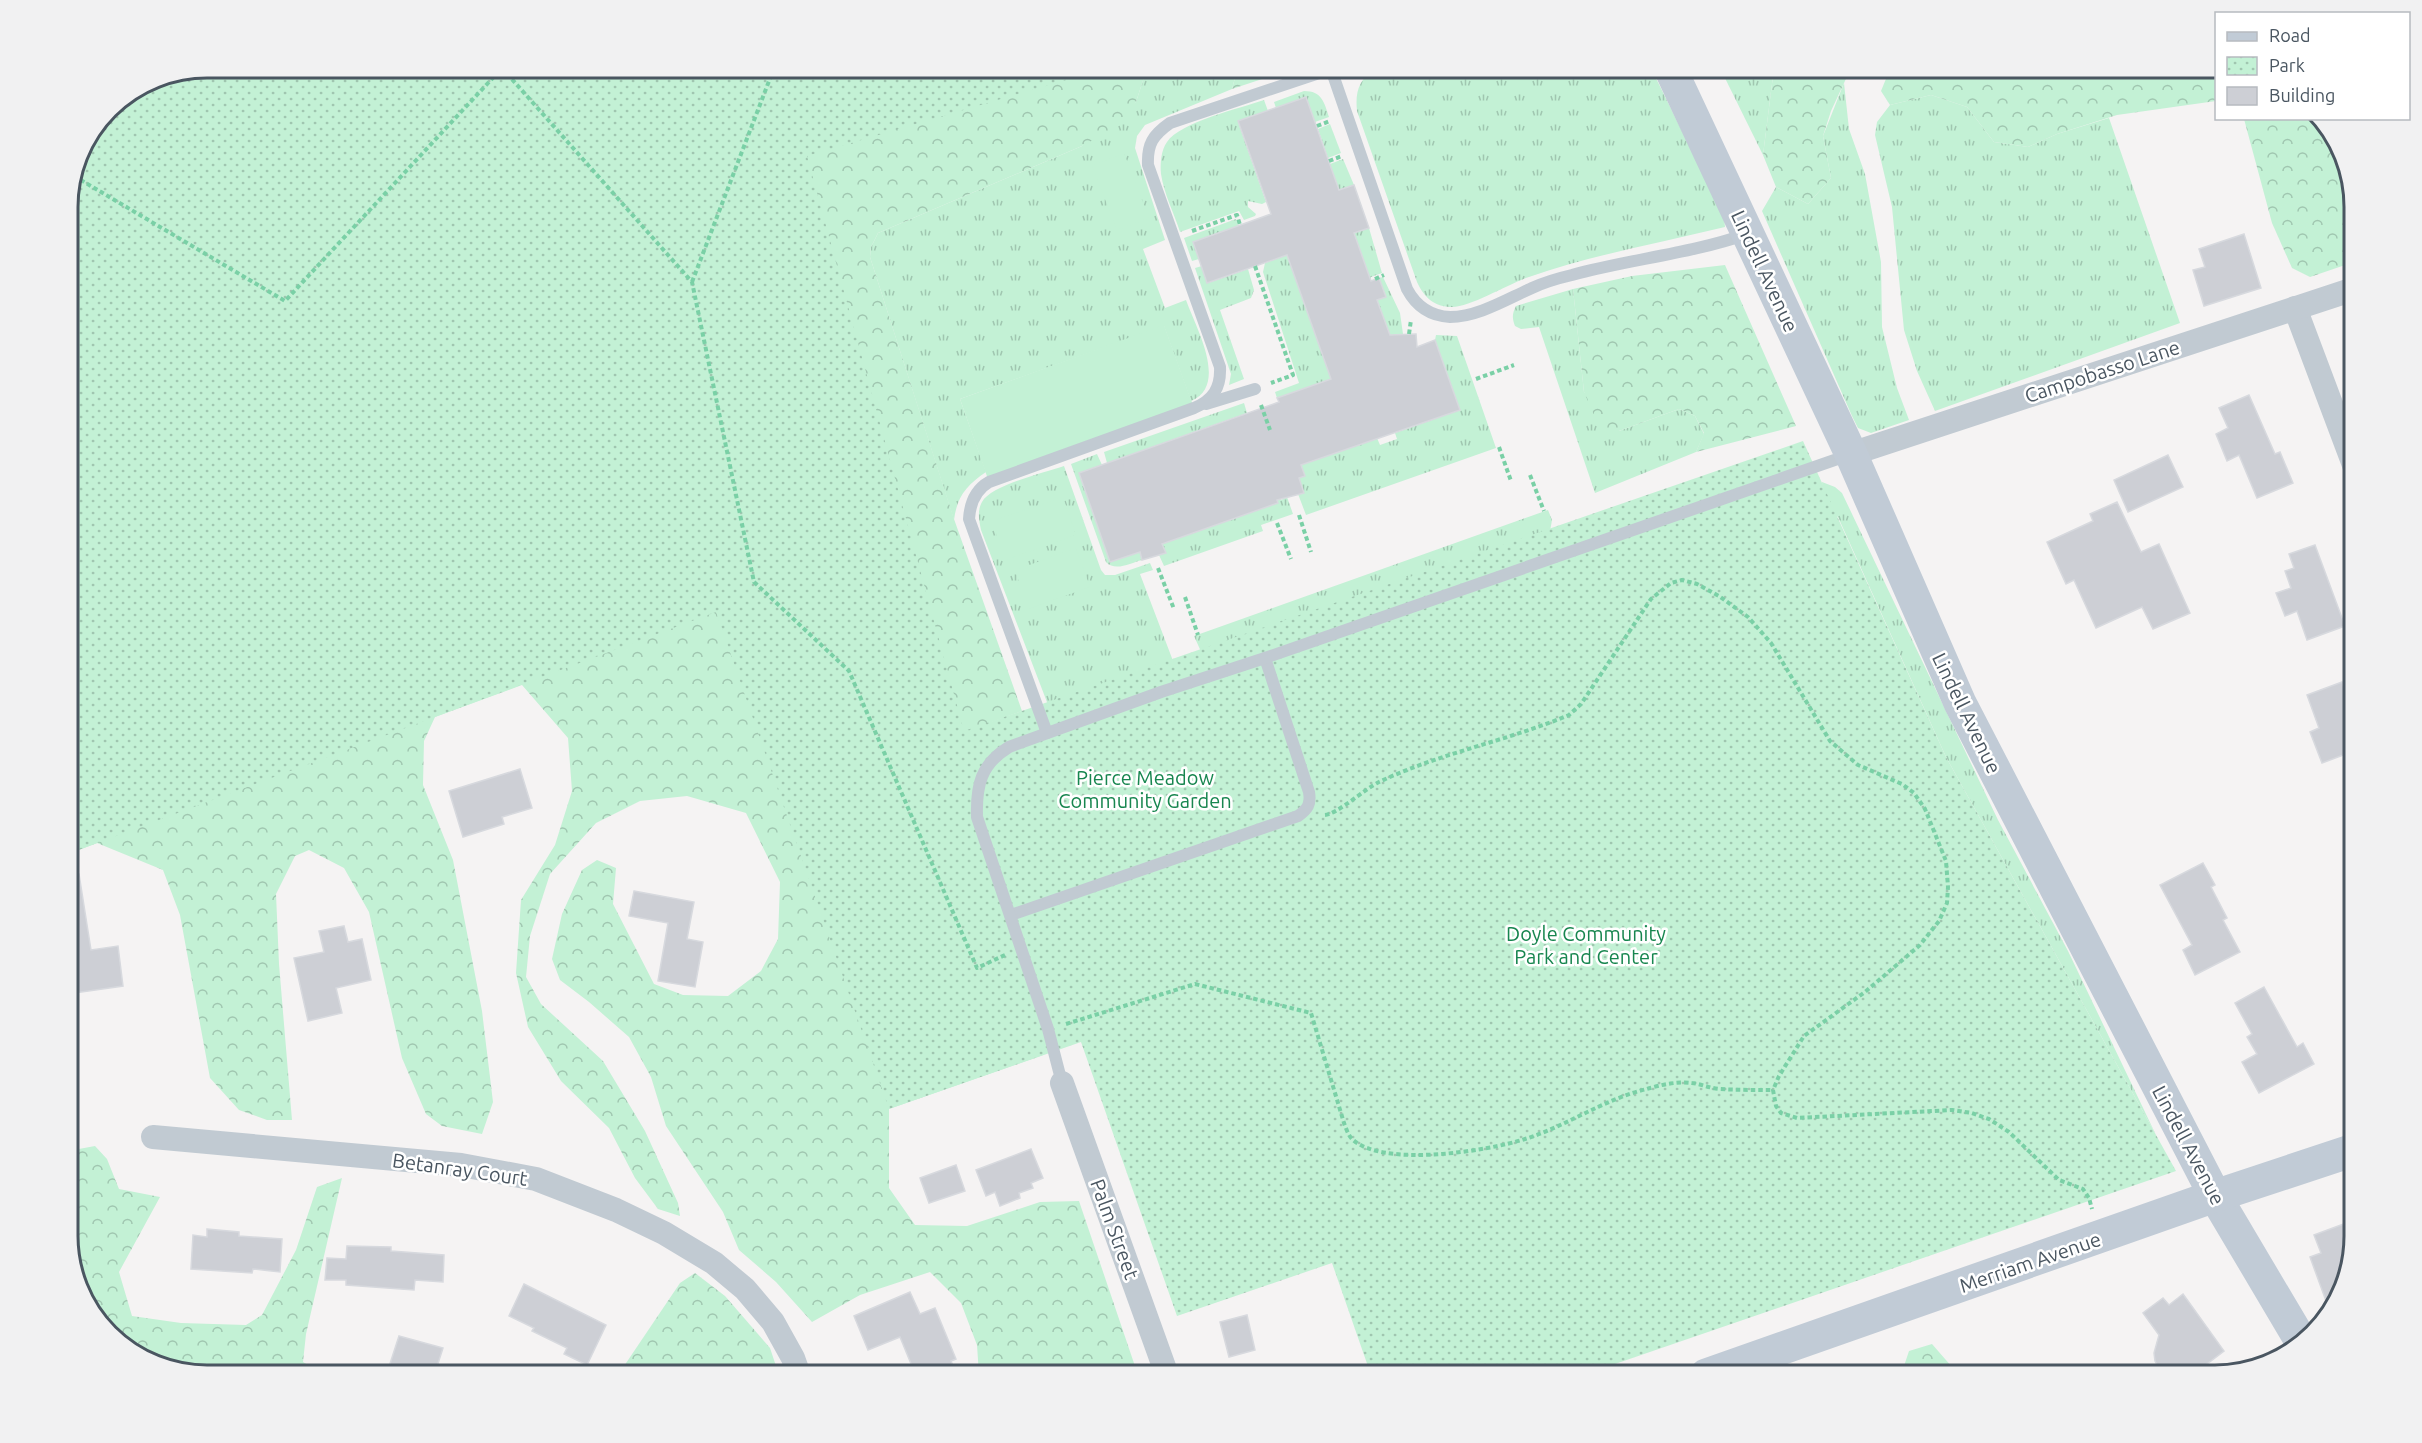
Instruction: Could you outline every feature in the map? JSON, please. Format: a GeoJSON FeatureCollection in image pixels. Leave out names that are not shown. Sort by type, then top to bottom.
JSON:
{"type":"FeatureCollection","features":[{"type":"Feature","properties":{"kind":"street","name":"Lindell Avenue"},"geometry":{"type":"LineString","coordinates":[[1675,78],[1851,454],[1960,703],[2215,1196],[2297,1335]]}},
{"type":"Feature","properties":{"kind":"street","name":"Campobasso Lane"},"geometry":{"type":"LineString","coordinates":[[1851,454],[2344,293]]}},
{"type":"Feature","properties":{"kind":"street"},"geometry":{"type":"LineString","coordinates":[[2295,308],[2344,438]]}},
{"type":"Feature","properties":{"kind":"street","name":"Palm Street"},"geometry":{"type":"LineString","coordinates":[[1062,1083],[1163,1365]]}},
{"type":"Feature","properties":{"kind":"street","name":"Betanray Court"},"geometry":{"type":"LineString","coordinates":[[153,1137],[461,1165],[536,1179],[616,1210],[664,1233],[714,1263],[745,1289],[773,1322],[795,1365]]}},
{"type":"Feature","properties":{"kind":"street","name":"Merriam Avenue"},"geometry":{"type":"LineString","coordinates":[[1737,1365],[2215,1196],[2344,1153]]}},
{"type":"Feature","properties":{"kind":"lane"},"geometry":{"type":"LineString","coordinates":[[1194,408],[1203,404],[1217,391],[1220,367],[1148,165],[1149,145],[1157,132],[1170,123],[1303,78]]}},
{"type":"Feature","properties":{"kind":"lane"},"geometry":{"type":"LineString","coordinates":[[1336,78],[1403,279],[1413,301],[1427,311],[1449,317],[1474,313],[1536,286],[1573,274],[1698,248],[1748,234]]}},
{"type":"Feature","properties":{"kind":"lane"},"geometry":{"type":"LineString","coordinates":[[1047,733],[969,519],[973,500],[982,486],[989,482],[1194,408],[1255,389]]}},
{"type":"Feature","properties":{"kind":"lane"},"geometry":{"type":"LineString","coordinates":[[1062,1083],[1048,1029],[977,817],[976,801],[980,783],[985,768],[995,756],[1009,747],[1161,692],[1851,454]]}},
{"type":"Feature","properties":{"kind":"lane"},"geometry":{"type":"LineString","coordinates":[[1011,915],[1303,812],[1311,801],[1309,792],[1265,658]]}},
{"type":"Feature","properties":{"kind":"path"},"geometry":{"type":"LineString","coordinates":[[81,180],[285,301],[493,78]]}},
{"type":"Feature","properties":{"kind":"path"},"geometry":{"type":"LineString","coordinates":[[511,78],[692,282],[754,582],[849,671],[977,968],[1021,949]]}},
{"type":"Feature","properties":{"kind":"path"},"geometry":{"type":"LineString","coordinates":[[692,282],[770,78]]}},
{"type":"Feature","properties":{"kind":"path"},"geometry":{"type":"LineString","coordinates":[[1174,237],[1237,215],[1240,225]]}},
{"type":"Feature","properties":{"kind":"path"},"geometry":{"type":"LineString","coordinates":[[1255,266],[1293,375],[1255,389],[1270,430]]}},
{"type":"Feature","properties":{"kind":"path"},"geometry":{"type":"LineString","coordinates":[[1476,379],[1514,365]]}},
{"type":"Feature","properties":{"kind":"path"},"geometry":{"type":"LineString","coordinates":[[1499,447],[1511,481]]}},
{"type":"Feature","properties":{"kind":"path"},"geometry":{"type":"LineString","coordinates":[[1530,475],[1544,512]]}},
{"type":"Feature","properties":{"kind":"path"},"geometry":{"type":"LineString","coordinates":[[1299,515],[1311,552]]}},
{"type":"Feature","properties":{"kind":"path"},"geometry":{"type":"LineString","coordinates":[[1277,523],[1291,559]]}},
{"type":"Feature","properties":{"kind":"path"},"geometry":{"type":"LineString","coordinates":[[1158,568],[1174,609]]}},
{"type":"Feature","properties":{"kind":"path"},"geometry":{"type":"LineString","coordinates":[[1303,812],[1317,816],[1329,814],[1380,782],[1427,762],[1569,714],[1581,704],[1651,599],[1663,588],[1682,580],[1696,584],[1719,596],[1748,617],[1771,643],[1830,741],[1858,765],[1902,784],[1914,793],[1926,809],[1946,861],[1947,903],[1939,921],[1920,945],[1865,992],[1804,1036],[1773,1090],[1776,1106],[1781,1113],[1797,1118],[1952,1110],[1989,1119],[2009,1132],[2059,1180],[2083,1190],[2089,1198],[2092,1209]]}},
{"type":"Feature","properties":{"kind":"path"},"geometry":{"type":"LineString","coordinates":[[1185,597],[1198,635]]}},
{"type":"Feature","properties":{"kind":"path"},"geometry":{"type":"LineString","coordinates":[[1048,1029],[1195,984],[1311,1013],[1344,1123],[1351,1138],[1365,1148],[1404,1154],[1438,1155],[1490,1148],[1526,1139],[1624,1096],[1656,1087],[1690,1083],[1723,1089],[1773,1090]]}},
{"type":"Feature","properties":{"kind":"green space"},"geometry":{"type":"Polygon","coordinates":[[[198,78],[1144,78],[1136,102],[1115,128],[1082,146],[878,233],[871,247],[870,257],[954,519],[1022,711],[964,732],[1043,1055],[889,1109],[889,1188],[915,1225],[967,1226],[1040,1202],[1079,1201],[1135,1365],[978,1365],[977,1345],[961,1303],[930,1272],[860,1295],[812,1322],[776,1282],[739,1250],[723,1212],[666,1126],[651,1077],[629,1037],[560,980],[552,959],[562,914],[582,870],[597,860],[616,868],[613,904],[654,984],[683,995],[728,996],[761,971],[778,939],[780,882],[746,813],[687,796],[640,801],[596,823],[550,874],[530,936],[526,977],[541,1004],[603,1061],[645,1131],[678,1203],[680,1216],[658,1209],[635,1178],[609,1128],[561,1081],[528,1027],[516,973],[521,900],[555,845],[572,791],[568,738],[522,685],[435,717],[424,741],[423,785],[453,860],[482,1011],[493,1102],[482,1134],[442,1126],[426,1114],[402,1058],[369,912],[344,868],[309,850],[295,856],[276,894],[279,964],[292,1120],[267,1120],[239,1110],[210,1078],[180,915],[163,870],[97,843],[78,850],[78,198],[82,173],[95,142],[105,128],[128,105],[157,88],[182,80],[198,78]]]}},
{"type":"Feature","properties":{"kind":"green space","name":"Doyle Community Park and Center"},"geometry":{"type":"Polygon","coordinates":[[[198,78],[1073,78],[807,156],[964,731],[1803,441],[1946,757],[2176,1171],[1612,1365],[1368,1365],[1332,1263],[1177,1316],[1081,1042],[889,1109],[716,612],[78,850],[78,198],[82,173],[88,157],[105,128],[128,105],[142,95],[165,85],[198,78]]]}},
{"type":"Feature","properties":{"kind":"green space"},"geometry":{"type":"Polygon","coordinates":[[[1144,78],[1235,78],[1232,89],[1145,125],[1137,136],[1135,148],[1165,240],[1143,249],[1165,308],[1186,300],[1202,340],[1209,369],[1208,382],[1202,393],[1191,401],[1164,326],[960,399],[986,472],[973,482],[960,498],[954,520],[870,257],[871,247],[878,233],[1082,146],[1136,102],[1144,78]]]}},
{"type":"Feature","properties":{"kind":"green space"},"geometry":{"type":"Polygon","coordinates":[[[1235,78],[1265,78],[1232,89],[1235,78]]]}},
{"type":"Feature","properties":{"kind":"green space"},"geometry":{"type":"Polygon","coordinates":[[[1364,78],[1656,78],[1724,217],[1725,227],[1553,269],[1520,280],[1460,306],[1440,305],[1426,297],[1417,282],[1357,111],[1359,86],[1364,78]]]}},
{"type":"Feature","properties":{"kind":"green space"},"geometry":{"type":"Polygon","coordinates":[[[1725,78],[1773,78],[1763,155],[1725,78]]]}},
{"type":"Feature","properties":{"kind":"green space"},"geometry":{"type":"Polygon","coordinates":[[[1773,78],[1846,78],[1831,111],[1823,136],[1831,178],[1808,204],[1776,187],[1763,155],[1773,78]]]}},
{"type":"Feature","properties":{"kind":"green space"},"geometry":{"type":"Polygon","coordinates":[[[1886,78],[2215,78],[2215,101],[2117,115],[2057,134],[2028,147],[1994,142],[1967,107],[1931,95],[1890,105],[1881,91],[1886,78]]]}},
{"type":"Feature","properties":{"kind":"green space"},"geometry":{"type":"Polygon","coordinates":[[[1844,83],[1849,129],[1865,174],[1881,262],[1882,327],[1897,388],[1909,420],[1871,433],[1858,428],[1852,416],[1762,211],[1776,187],[1808,204],[1831,178],[1823,136],[1844,83]]]}},
{"type":"Feature","properties":{"kind":"green space"},"geometry":{"type":"Polygon","coordinates":[[[1304,91],[1319,95],[1329,117],[1315,122],[1306,97],[1276,108],[1274,102],[1304,91]]]}},
{"type":"Feature","properties":{"kind":"green space"},"geometry":{"type":"Polygon","coordinates":[[[1931,95],[1967,107],[1994,142],[2028,147],[2057,134],[2109,118],[2180,323],[1935,411],[1917,371],[1904,330],[1892,207],[1875,135],[1877,122],[1890,105],[1931,95]]]}},
{"type":"Feature","properties":{"kind":"green space"},"geometry":{"type":"Polygon","coordinates":[[[1264,100],[1268,111],[1238,122],[1266,202],[1262,204],[1248,201],[1248,207],[1256,214],[1244,220],[1239,211],[1180,232],[1162,181],[1161,157],[1167,142],[1184,128],[1197,122],[1264,100]]]}},
{"type":"Feature","properties":{"kind":"green space"},"geometry":{"type":"Polygon","coordinates":[[[2244,120],[2310,120],[2327,142],[2342,182],[2344,265],[2310,277],[2292,268],[2272,223],[2244,120]]]}},
{"type":"Feature","properties":{"kind":"green space"},"geometry":{"type":"Polygon","coordinates":[[[1330,124],[1341,153],[1328,158],[1318,129],[1330,124]]]}},
{"type":"Feature","properties":{"kind":"green space"},"geometry":{"type":"Polygon","coordinates":[[[1124,153],[1149,218],[1117,230],[1092,166],[1124,153]]]}},
{"type":"Feature","properties":{"kind":"green space"},"geometry":{"type":"Polygon","coordinates":[[[1343,159],[1354,185],[1339,190],[1330,164],[1343,159]]]}},
{"type":"Feature","properties":{"kind":"green space"},"geometry":{"type":"Polygon","coordinates":[[[1236,219],[1238,226],[1193,242],[1199,259],[1192,261],[1184,238],[1236,219]]]}},
{"type":"Feature","properties":{"kind":"green space"},"geometry":{"type":"Polygon","coordinates":[[[1369,228],[1382,273],[1371,277],[1371,281],[1354,233],[1369,228]]]}},
{"type":"Feature","properties":{"kind":"green space"},"geometry":{"type":"Polygon","coordinates":[[[1287,255],[1331,379],[1277,398],[1275,392],[1299,383],[1263,272],[1265,263],[1287,255]]]}},
{"type":"Feature","properties":{"kind":"green space"},"geometry":{"type":"Polygon","coordinates":[[[1725,265],[1796,426],[1696,452],[1704,433],[1695,416],[1679,409],[1619,431],[1606,430],[1597,422],[1584,392],[1573,289],[1632,276],[1725,265]]]}},
{"type":"Feature","properties":{"kind":"green space"},"geometry":{"type":"Polygon","coordinates":[[[1202,266],[1208,283],[1248,269],[1254,290],[1251,298],[1220,310],[1244,379],[1229,385],[1231,374],[1195,268],[1202,266]]]}},
{"type":"Feature","properties":{"kind":"green space"},"geometry":{"type":"Polygon","coordinates":[[[1383,277],[1400,313],[1403,334],[1390,336],[1377,300],[1386,296],[1379,278],[1383,277]]]}},
{"type":"Feature","properties":{"kind":"green space"},"geometry":{"type":"Polygon","coordinates":[[[1573,289],[1584,392],[1619,431],[1679,409],[1695,416],[1704,434],[1696,452],[1595,493],[1539,327],[1521,329],[1515,326],[1513,318],[1516,306],[1573,289]]]}},
{"type":"Feature","properties":{"kind":"green space"},"geometry":{"type":"Polygon","coordinates":[[[1164,325],[1194,408],[989,482],[960,399],[1164,325]]]}},
{"type":"Feature","properties":{"kind":"green space"},"geometry":{"type":"Polygon","coordinates":[[[1436,335],[1457,336],[1496,448],[1306,515],[1298,494],[1299,478],[1305,475],[1301,465],[1377,438],[1380,445],[1397,439],[1395,433],[1460,410],[1435,340],[1436,335]]]}},
{"type":"Feature","properties":{"kind":"green space"},"geometry":{"type":"Polygon","coordinates":[[[1244,403],[1247,413],[1107,463],[1104,452],[1244,403]]]}},
{"type":"Feature","properties":{"kind":"green space"},"geometry":{"type":"Polygon","coordinates":[[[1097,454],[1102,465],[1079,473],[1140,552],[1142,560],[1128,565],[1118,567],[1106,562],[1071,464],[1097,454]]]}},
{"type":"Feature","properties":{"kind":"green space"},"geometry":{"type":"Polygon","coordinates":[[[1064,466],[1101,570],[1105,575],[1115,575],[1150,563],[1153,570],[1140,574],[1178,674],[1050,710],[981,530],[979,512],[982,502],[996,490],[1064,466]]]}},
{"type":"Feature","properties":{"kind":"green space"},"geometry":{"type":"Polygon","coordinates":[[[1822,482],[1835,487],[1842,493],[1998,820],[2068,951],[2156,1135],[1946,757],[1838,517],[1824,507],[1822,482]]]}},
{"type":"Feature","properties":{"kind":"green space"},"geometry":{"type":"Polygon","coordinates":[[[1276,487],[1281,500],[1287,497],[1293,514],[1261,525],[1263,531],[1164,566],[1159,555],[1165,553],[1162,544],[1277,503],[1272,489],[1276,487]]]}},
{"type":"Feature","properties":{"kind":"green space"},"geometry":{"type":"Polygon","coordinates":[[[1063,497],[1076,535],[1005,560],[992,521],[1063,497]]]}},
{"type":"Feature","properties":{"kind":"green space"},"geometry":{"type":"Polygon","coordinates":[[[1548,510],[1552,520],[1549,537],[1203,656],[1194,636],[1548,510]]]}},
{"type":"Feature","properties":{"kind":"green space"},"geometry":{"type":"Polygon","coordinates":[[[1076,548],[1090,587],[1028,609],[1015,570],[1076,548]]]}},
{"type":"Feature","properties":{"kind":"green space"},"geometry":{"type":"Polygon","coordinates":[[[95,1146],[107,1159],[119,1189],[160,1197],[119,1272],[132,1316],[181,1323],[246,1325],[262,1315],[296,1250],[317,1187],[342,1178],[306,1334],[303,1362],[308,1365],[207,1365],[173,1361],[142,1348],[116,1327],[91,1293],[80,1261],[78,1149],[95,1146]]]}},
{"type":"Feature","properties":{"kind":"green space"},"geometry":{"type":"Polygon","coordinates":[[[695,1273],[725,1296],[770,1348],[776,1365],[625,1365],[680,1283],[695,1273]]]}},
{"type":"Feature","properties":{"kind":"green space"},"geometry":{"type":"Polygon","coordinates":[[[1932,1344],[1950,1365],[1904,1365],[1909,1351],[1932,1344]]]}},
{"type":"Feature","properties":{"kind":"building"},"geometry":{"type":"Polygon","coordinates":[[[1306,97],[1339,190],[1354,185],[1369,228],[1354,233],[1371,281],[1379,278],[1386,297],[1377,300],[1390,335],[1416,334],[1417,347],[1435,340],[1460,410],[1301,465],[1305,476],[1299,478],[1304,493],[1277,500],[1278,503],[1162,544],[1166,553],[1142,560],[1140,552],[1110,562],[1079,473],[1279,402],[1277,398],[1331,379],[1287,255],[1207,283],[1193,242],[1271,214],[1238,121],[1306,97]]]}},
{"type":"Feature","properties":{"kind":"building"},"geometry":{"type":"Polygon","coordinates":[[[2244,234],[2261,288],[2204,306],[2193,270],[2205,267],[2199,249],[2244,234]]]}},
{"type":"Feature","properties":{"kind":"building"},"geometry":{"type":"Polygon","coordinates":[[[2249,395],[2275,454],[2280,452],[2293,483],[2257,498],[2239,455],[2227,461],[2216,434],[2228,428],[2219,408],[2249,395]]]}},
{"type":"Feature","properties":{"kind":"building"},"geometry":{"type":"Polygon","coordinates":[[[2168,455],[2183,487],[2128,512],[2114,480],[2168,455]]]}},
{"type":"Feature","properties":{"kind":"building"},"geometry":{"type":"Polygon","coordinates":[[[2117,502],[2141,552],[2159,544],[2190,613],[2153,629],[2142,607],[2096,628],[2074,580],[2066,584],[2047,542],[2093,521],[2090,514],[2117,502]]]}},
{"type":"Feature","properties":{"kind":"building"},"geometry":{"type":"Polygon","coordinates":[[[2315,545],[2344,626],[2307,640],[2297,611],[2285,616],[2276,593],[2291,588],[2285,571],[2294,568],[2289,554],[2315,545]]]}},
{"type":"Feature","properties":{"kind":"building"},"geometry":{"type":"Polygon","coordinates":[[[2342,682],[2344,688],[2344,755],[2322,763],[2310,732],[2319,728],[2307,695],[2342,682]]]}},
{"type":"Feature","properties":{"kind":"building"},"geometry":{"type":"Polygon","coordinates":[[[520,769],[532,808],[502,817],[504,824],[463,837],[449,791],[520,769]]]}},
{"type":"Feature","properties":{"kind":"building"},"geometry":{"type":"Polygon","coordinates":[[[2203,863],[2215,885],[2211,887],[2227,918],[2223,920],[2240,952],[2195,975],[2183,950],[2192,945],[2160,885],[2203,863]]]}},
{"type":"Feature","properties":{"kind":"building"},"geometry":{"type":"Polygon","coordinates":[[[78,874],[91,950],[118,946],[123,986],[78,993],[78,874]]]}},
{"type":"Feature","properties":{"kind":"building"},"geometry":{"type":"Polygon","coordinates":[[[634,891],[694,902],[687,939],[703,942],[695,987],[658,981],[668,923],[629,916],[634,891]]]}},
{"type":"Feature","properties":{"kind":"building"},"geometry":{"type":"Polygon","coordinates":[[[344,926],[348,942],[362,939],[371,980],[336,988],[342,1013],[308,1021],[294,958],[324,952],[319,931],[344,926]]]}},
{"type":"Feature","properties":{"kind":"building"},"geometry":{"type":"Polygon","coordinates":[[[2264,987],[2297,1047],[2303,1043],[2314,1064],[2259,1093],[2242,1062],[2257,1054],[2247,1037],[2252,1034],[2235,1003],[2264,987]]]}},
{"type":"Feature","properties":{"kind":"building"},"geometry":{"type":"Polygon","coordinates":[[[1031,1149],[1043,1178],[1031,1183],[1033,1188],[1019,1193],[1020,1198],[1000,1206],[995,1192],[986,1196],[976,1170],[1031,1149]]]}},
{"type":"Feature","properties":{"kind":"building"},"geometry":{"type":"Polygon","coordinates":[[[956,1165],[965,1191],[929,1203],[920,1178],[956,1165]]]}},
{"type":"Feature","properties":{"kind":"building"},"geometry":{"type":"Polygon","coordinates":[[[2344,1224],[2340,1270],[2326,1302],[2310,1257],[2321,1253],[2314,1235],[2344,1224]]]}},
{"type":"Feature","properties":{"kind":"building"},"geometry":{"type":"Polygon","coordinates":[[[207,1229],[239,1232],[239,1236],[282,1239],[280,1272],[253,1269],[252,1273],[191,1269],[193,1235],[207,1237],[207,1229]]]}},
{"type":"Feature","properties":{"kind":"building"},"geometry":{"type":"Polygon","coordinates":[[[347,1246],[391,1247],[391,1251],[444,1255],[443,1282],[415,1280],[414,1290],[346,1285],[346,1280],[325,1280],[327,1258],[346,1259],[347,1246]]]}},
{"type":"Feature","properties":{"kind":"building"},"geometry":{"type":"Polygon","coordinates":[[[524,1284],[606,1325],[587,1365],[564,1354],[567,1348],[532,1331],[534,1328],[509,1316],[524,1284]]]}},
{"type":"Feature","properties":{"kind":"building"},"geometry":{"type":"Polygon","coordinates":[[[910,1292],[920,1314],[935,1308],[956,1359],[951,1361],[953,1365],[911,1365],[900,1337],[868,1350],[854,1316],[910,1292]]]}},
{"type":"Feature","properties":{"kind":"building"},"geometry":{"type":"Polygon","coordinates":[[[2183,1294],[2224,1351],[2206,1365],[2157,1365],[2154,1353],[2159,1335],[2143,1313],[2163,1298],[2169,1305],[2183,1294]]]}},
{"type":"Feature","properties":{"kind":"building"},"geometry":{"type":"Polygon","coordinates":[[[1247,1315],[1255,1350],[1229,1357],[1220,1322],[1247,1315]]]}},
{"type":"Feature","properties":{"kind":"building"},"geometry":{"type":"Polygon","coordinates":[[[399,1336],[443,1348],[438,1365],[390,1365],[399,1336]]]}},
{"type":"Feature","properties":{"kind":"park label","name":"Pierce Meadow Community Garden"},"geometry":{"type":"Point","coordinates":[1145,788]}}]}
